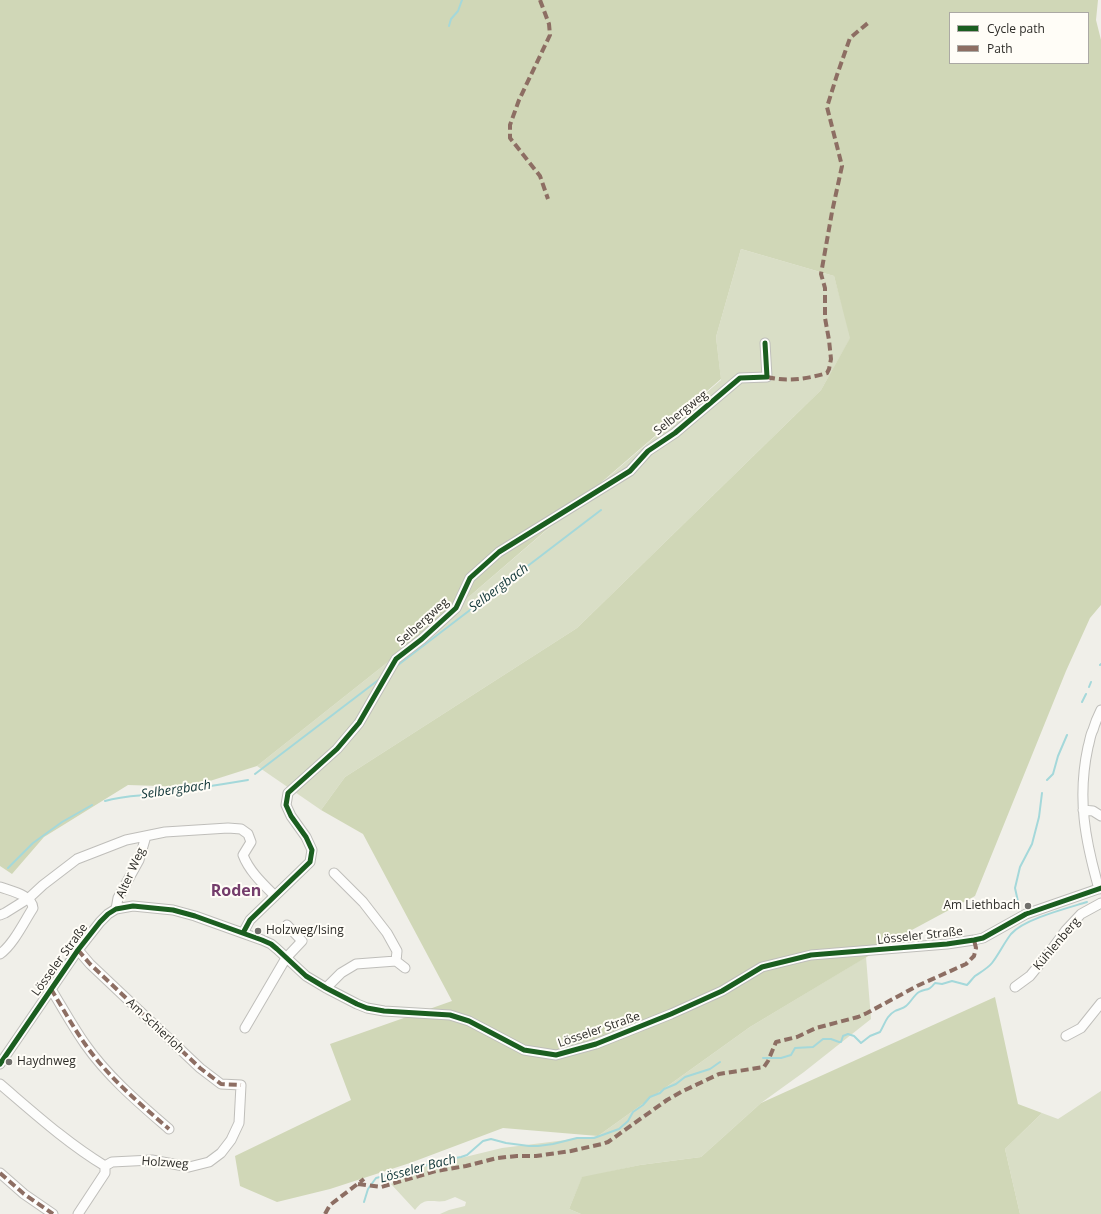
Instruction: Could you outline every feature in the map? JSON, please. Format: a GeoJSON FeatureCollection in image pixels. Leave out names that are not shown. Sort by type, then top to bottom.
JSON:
{"type":"FeatureCollection","features":[{"type":"Feature","properties":{"kind":"street","name":"Selbergweg"},"geometry":{"type":"LineString","coordinates":[[243,933],[250,920],[310,862],[312,850],[306,837],[291,816],[286,805],[288,793],[337,749],[359,723],[396,659],[422,639],[456,608],[470,578],[499,552],[630,471],[648,451],[675,433],[740,378],[767,377],[765,343]]}},
{"type":"Feature","properties":{"kind":"street"},"geometry":{"type":"LineString","coordinates":[[1100,888],[1091,859],[1082,810],[1082,788],[1085,763],[1092,730],[1101,710]]}},
{"type":"Feature","properties":{"kind":"street"},"geometry":{"type":"LineString","coordinates":[[1082,810],[1093,811],[1101,816]]}},
{"type":"Feature","properties":{"kind":"street"},"geometry":{"type":"LineString","coordinates":[[0,915],[29,898],[43,885],[77,859],[126,840],[165,832],[228,828],[241,829],[248,834],[251,842],[243,855],[245,861],[261,882],[275,896]]}},
{"type":"Feature","properties":{"kind":"street","name":"Alter Weg"},"geometry":{"type":"LineString","coordinates":[[116,909],[118,898],[139,860],[146,836]]}},
{"type":"Feature","properties":{"kind":"street"},"geometry":{"type":"LineString","coordinates":[[334,873],[363,902],[387,933],[397,951],[396,961]]}},
{"type":"Feature","properties":{"kind":"street"},"geometry":{"type":"LineString","coordinates":[[0,887],[29,898],[33,903],[33,908],[18,933],[0,954]]}},
{"type":"Feature","properties":{"kind":"street","name":"Lösseler Straße"},"geometry":{"type":"LineString","coordinates":[[0,1064],[78,950],[100,922],[116,909],[124,907],[133,906],[173,910],[195,916],[270,944],[306,976],[347,1000],[372,1009],[402,1013],[450,1015],[469,1021],[524,1050],[556,1056],[596,1044],[671,1014],[722,991],[762,967],[811,955],[947,944],[983,938],[1026,914],[1100,888]]}},
{"type":"Feature","properties":{"kind":"street","name":"Kühlenberg"},"geometry":{"type":"LineString","coordinates":[[1015,988],[1030,976],[1066,930],[1081,914],[1101,903]]}},
{"type":"Feature","properties":{"kind":"street"},"geometry":{"type":"LineString","coordinates":[[245,1028],[286,958],[302,941],[287,925]]}},
{"type":"Feature","properties":{"kind":"street","name":"Am Schierloh"},"geometry":{"type":"LineString","coordinates":[[78,950],[90,964],[200,1068],[221,1084],[241,1085]]}},
{"type":"Feature","properties":{"kind":"street"},"geometry":{"type":"LineString","coordinates":[[326,988],[341,972],[356,964],[396,961],[405,968]]}},
{"type":"Feature","properties":{"kind":"street"},"geometry":{"type":"LineString","coordinates":[[51,989],[85,1044],[103,1066],[132,1097],[169,1129]]}},
{"type":"Feature","properties":{"kind":"street"},"geometry":{"type":"LineString","coordinates":[[1066,1036],[1081,1028],[1101,1003]]}},
{"type":"Feature","properties":{"kind":"street"},"geometry":{"type":"LineString","coordinates":[[0,1084],[65,1139],[88,1156],[105,1166],[105,1173],[78,1214]]}},
{"type":"Feature","properties":{"kind":"street","name":"Holzweg"},"geometry":{"type":"LineString","coordinates":[[105,1166],[112,1162],[152,1160],[189,1167],[209,1162],[221,1153],[231,1140],[239,1124],[241,1085]]}},
{"type":"Feature","properties":{"kind":"street"},"geometry":{"type":"LineString","coordinates":[[0,1173],[24,1194],[53,1214]]}},
{"type":"Feature","properties":{"kind":"green space"},"geometry":{"type":"Polygon","coordinates":[[[0,0],[1098,0],[1096,20],[1101,40],[1101,605],[1090,618],[1066,671],[975,896],[910,931],[750,1027],[598,1136],[503,1128],[410,1163],[330,1189],[277,1202],[240,1186],[235,1156],[351,1100],[330,1044],[452,1001],[363,834],[321,810],[345,777],[577,628],[821,390],[850,338],[834,276],[741,249],[716,337],[721,379],[456,608],[257,766],[191,787],[128,785],[44,837],[12,874],[0,866],[0,0]]]}},
{"type":"Feature","properties":{"kind":"green space"},"geometry":{"type":"Polygon","coordinates":[[[741,249],[834,276],[851,337],[821,390],[577,628],[345,777],[321,810],[257,766],[456,608],[721,380],[716,337],[741,249]]]}},
{"type":"Feature","properties":{"kind":"green space"},"geometry":{"type":"Polygon","coordinates":[[[866,957],[871,1019],[804,1072],[761,1103],[701,1157],[640,1165],[582,1178],[569,1209],[581,1214],[440,1214],[465,1206],[466,1202],[455,1197],[445,1201],[428,1201],[422,1203],[415,1210],[391,1184],[428,1163],[465,1157],[502,1148],[598,1136],[750,1027],[866,957]]]}},
{"type":"Feature","properties":{"kind":"green space"},"geometry":{"type":"Polygon","coordinates":[[[995,997],[1018,1104],[1042,1113],[1005,1149],[1020,1214],[581,1214],[569,1209],[582,1177],[640,1165],[701,1157],[761,1103],[995,997]]]}},
{"type":"Feature","properties":{"kind":"green space"},"geometry":{"type":"Polygon","coordinates":[[[1101,1091],[1101,1214],[1020,1214],[1005,1149],[1042,1113],[1058,1119],[1101,1091]]]}},
{"type":"Feature","properties":{"kind":"waterway"},"geometry":{"type":"LineString","coordinates":[[449,26],[451,19],[458,11],[462,0]]}},
{"type":"Feature","properties":{"kind":"waterway","name":"Selbergbach"},"geometry":{"type":"LineString","coordinates":[[398,665],[601,510]]}},
{"type":"Feature","properties":{"kind":"waterway","name":"Selbergbach"},"geometry":{"type":"LineString","coordinates":[[255,774],[381,678]]}},
{"type":"Feature","properties":{"kind":"waterway"},"geometry":{"type":"LineString","coordinates":[[1089,687],[1091,682]]}},
{"type":"Feature","properties":{"kind":"waterway"},"geometry":{"type":"LineString","coordinates":[[1082,702],[1086,694]]}},
{"type":"Feature","properties":{"kind":"waterway"},"geometry":{"type":"LineString","coordinates":[[1047,780],[1053,774],[1058,756],[1067,735]]}},
{"type":"Feature","properties":{"kind":"waterway","name":"Selbergbach"},"geometry":{"type":"LineString","coordinates":[[105,801],[248,780]]}},
{"type":"Feature","properties":{"kind":"waterway"},"geometry":{"type":"LineString","coordinates":[[1019,906],[1015,888],[1020,867],[1032,844],[1039,817],[1042,793]]}},
{"type":"Feature","properties":{"kind":"waterway","name":"Selbergbach"},"geometry":{"type":"LineString","coordinates":[[8,868],[33,843],[62,822],[92,805]]}},
{"type":"Feature","properties":{"kind":"waterway","name":"Lösseler Bach"},"geometry":{"type":"LineString","coordinates":[[763,1058],[781,1058],[791,1055],[795,1048],[813,1047],[823,1039],[831,1039],[841,1042],[843,1036],[848,1034],[854,1036],[861,1043],[870,1036],[880,1032],[892,1013],[905,1007],[917,993],[929,989],[935,983],[942,984],[952,981],[967,985],[975,976],[992,963],[1008,937],[1017,929],[1036,919],[1087,902]]}},
{"type":"Feature","properties":{"kind":"waterway","name":"Lösseler Bach"},"geometry":{"type":"LineString","coordinates":[[364,1202],[368,1189],[376,1178],[467,1155],[483,1141],[491,1139],[506,1143],[538,1146],[577,1138],[594,1138],[619,1129],[628,1121],[633,1112],[643,1105],[650,1097],[676,1084],[685,1077],[710,1069],[720,1062]]}},
{"type":"Feature","properties":{"kind":"marked path"},"geometry":{"type":"LineString","coordinates":[[540,0],[549,24],[550,35],[519,100],[510,125],[510,138],[540,176],[548,199]]}},
{"type":"Feature","properties":{"kind":"marked path"},"geometry":{"type":"LineString","coordinates":[[767,377],[790,380],[827,373],[829,369],[831,359],[825,318],[825,288],[821,274],[842,166],[827,107],[850,38],[868,23]]}},
{"type":"Feature","properties":{"kind":"marked path"},"geometry":{"type":"LineString","coordinates":[[358,1184],[381,1187],[436,1171],[466,1166],[497,1158],[536,1156],[571,1151],[608,1142],[667,1100],[681,1092],[719,1074],[764,1067],[776,1042],[797,1037],[816,1028],[858,1017],[917,986],[966,964],[974,956],[976,948],[974,940]]}},
{"type":"Feature","properties":{"kind":"marked path"},"geometry":{"type":"LineString","coordinates":[[78,950],[90,964],[200,1068],[221,1084],[241,1085]]}},
{"type":"Feature","properties":{"kind":"marked path"},"geometry":{"type":"LineString","coordinates":[[51,989],[72,1024],[104,1068],[124,1089],[169,1129]]}},
{"type":"Feature","properties":{"kind":"marked path"},"geometry":{"type":"LineString","coordinates":[[0,1173],[24,1194],[53,1214]]}},
{"type":"Feature","properties":{"kind":"marked path"},"geometry":{"type":"LineString","coordinates":[[325,1214],[330,1205],[364,1179]]}},
{"type":"Feature","properties":{"kind":"cycle path"},"geometry":{"type":"LineString","coordinates":[[243,933],[250,920],[310,862],[312,850],[306,837],[291,816],[286,805],[288,793],[337,749],[359,723],[396,659],[422,639],[456,608],[470,578],[499,552],[630,471],[648,451],[675,433],[740,378],[767,377],[765,343]]}},
{"type":"Feature","properties":{"kind":"cycle path"},"geometry":{"type":"LineString","coordinates":[[0,1064],[78,950],[100,922],[116,909],[133,906],[173,910],[195,916],[262,940],[271,944],[306,976],[326,988],[367,1008],[384,1011],[450,1015],[469,1021],[524,1050],[556,1055],[596,1044],[671,1014],[722,991],[762,967],[811,955],[947,944],[983,938],[1026,914],[1101,888]]}},
{"type":"Feature","properties":{"kind":"place","name":"Am Liethbach"},"geometry":{"type":"Point","coordinates":[1028,906]}},
{"type":"Feature","properties":{"kind":"place","name":"Holzweg/Ising"},"geometry":{"type":"Point","coordinates":[258,931]}},
{"type":"Feature","properties":{"kind":"place","name":"Haydnweg"},"geometry":{"type":"Point","coordinates":[9,1062]}},
{"type":"Feature","properties":{"kind":"district","name":"Roden"},"geometry":{"type":"Point","coordinates":[236,891]}}]}
